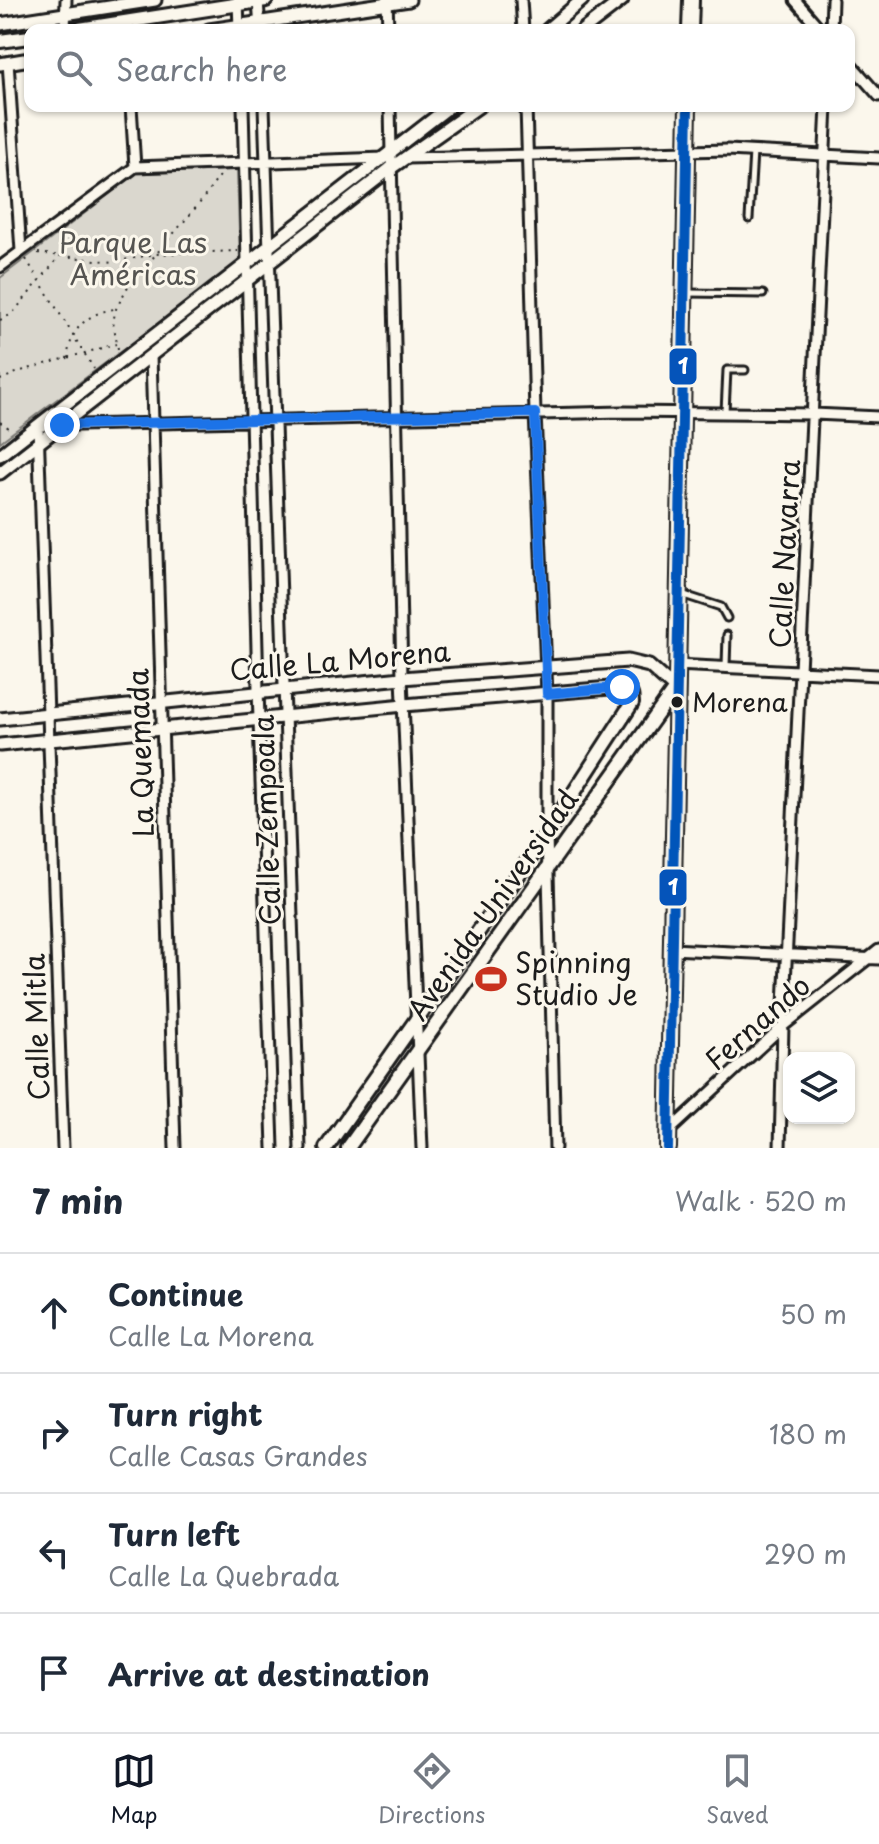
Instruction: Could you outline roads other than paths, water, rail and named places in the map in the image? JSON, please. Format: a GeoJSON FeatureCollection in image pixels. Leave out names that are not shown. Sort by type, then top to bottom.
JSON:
{"type":"FeatureCollection","features":[{"type":"Feature","properties":{"kind":"main road"},"geometry":{"type":"LineString","coordinates":[[108,24],[261,0]]}},
{"type":"Feature","properties":{"kind":"main road"},"geometry":{"type":"LineString","coordinates":[[690,24],[691,0]]}},
{"type":"Feature","properties":{"kind":"main road"},"geometry":{"type":"LineString","coordinates":[[0,41],[24,38]]}},
{"type":"Feature","properties":{"kind":"main road"},"geometry":{"type":"LineString","coordinates":[[668,1148],[688,112]]}},
{"type":"Feature","properties":{"kind":"main road","name":"Avenida Universidad"},"geometry":{"type":"LineString","coordinates":[[348,1148],[675,689]]}},
{"type":"Feature","properties":{"kind":"main road","name":"Avenida Universidad"},"geometry":{"type":"LineString","coordinates":[[326,1148],[547,834],[632,703]]}},
{"type":"Feature","properties":{"kind":"street"},"geometry":{"type":"LineString","coordinates":[[65,24],[66,0]]}},
{"type":"Feature","properties":{"kind":"street"},"geometry":{"type":"LineString","coordinates":[[0,24],[155,0]]}},
{"type":"Feature","properties":{"kind":"street"},"geometry":{"type":"LineString","coordinates":[[260,24],[261,0]]}},
{"type":"Feature","properties":{"kind":"street"},"geometry":{"type":"LineString","coordinates":[[271,24],[409,0]]}},
{"type":"Feature","properties":{"kind":"street"},"geometry":{"type":"LineString","coordinates":[[521,0],[523,24]]}},
{"type":"Feature","properties":{"kind":"street"},"geometry":{"type":"LineString","coordinates":[[554,24],[582,0]]}},
{"type":"Feature","properties":{"kind":"street"},"geometry":{"type":"LineString","coordinates":[[591,24],[622,0]]}},
{"type":"Feature","properties":{"kind":"street"},"geometry":{"type":"LineString","coordinates":[[795,0],[816,24]]}},
{"type":"Feature","properties":{"kind":"street"},"geometry":{"type":"LineString","coordinates":[[831,24],[832,0]]}},
{"type":"Feature","properties":{"kind":"street"},"geometry":{"type":"LineString","coordinates":[[238,2],[239,24]]}},
{"type":"Feature","properties":{"kind":"street"},"geometry":{"type":"LineString","coordinates":[[387,2],[388,24]]}},
{"type":"Feature","properties":{"kind":"street"},"geometry":{"type":"LineString","coordinates":[[21,251],[4,63],[24,60]]}},
{"type":"Feature","properties":{"kind":"street"},"geometry":{"type":"LineString","coordinates":[[855,69],[879,96]]}},
{"type":"Feature","properties":{"kind":"street"},"geometry":{"type":"LineString","coordinates":[[131,112],[135,167]]}},
{"type":"Feature","properties":{"kind":"street","name":"Calle Zempoala"},"geometry":{"type":"LineString","coordinates":[[243,112],[273,1148]]}},
{"type":"Feature","properties":{"kind":"street","name":"Calle Zempoala"},"geometry":{"type":"LineString","coordinates":[[264,112],[300,1148]]}},
{"type":"Feature","properties":{"kind":"street"},"geometry":{"type":"LineString","coordinates":[[390,112],[388,159],[402,678],[422,1148]]}},
{"type":"Feature","properties":{"kind":"street"},"geometry":{"type":"LineString","coordinates":[[0,473],[268,264],[443,112]]}},
{"type":"Feature","properties":{"kind":"street"},"geometry":{"type":"LineString","coordinates":[[405,158],[470,112]]}},
{"type":"Feature","properties":{"kind":"street"},"geometry":{"type":"LineString","coordinates":[[526,112],[547,694],[547,834],[555,1148]]}},
{"type":"Feature","properties":{"kind":"street","name":"Calle Navarra"},"geometry":{"type":"LineString","coordinates":[[780,1148],[783,1026],[827,112]]}},
{"type":"Feature","properties":{"kind":"street"},"geometry":{"type":"LineString","coordinates":[[0,267],[135,167],[528,154],[753,151],[879,158]]}},
{"type":"Feature","properties":{"kind":"street"},"geometry":{"type":"LineString","coordinates":[[0,455],[120,362],[248,256],[268,246],[388,159]]}},
{"type":"Feature","properties":{"kind":"street","name":"La Quemada"},"geometry":{"type":"LineString","coordinates":[[151,356],[175,1148]]}},
{"type":"Feature","properties":{"kind":"street"},"geometry":{"type":"LineString","coordinates":[[38,426],[680,411],[879,417]]}},
{"type":"Feature","properties":{"kind":"street","name":"Calle Mitla"},"geometry":{"type":"LineString","coordinates":[[38,426],[63,1148]]}},
{"type":"Feature","properties":{"kind":"street","name":"Calle La Morena"},"geometry":{"type":"LineString","coordinates":[[0,719],[402,678],[628,661],[639,662],[659,672],[675,689]]}},
{"type":"Feature","properties":{"kind":"street"},"geometry":{"type":"LineString","coordinates":[[675,665],[879,675]]}},
{"type":"Feature","properties":{"kind":"street","name":"Calle La Morena"},"geometry":{"type":"LineString","coordinates":[[0,745],[622,687],[629,689],[633,695],[632,703]]}},
{"type":"Feature","properties":{"kind":"street"},"geometry":{"type":"LineString","coordinates":[[671,949],[874,959]]}},
{"type":"Feature","properties":{"kind":"street","name":"Fernando"},"geometry":{"type":"LineString","coordinates":[[668,1132],[783,1026],[874,959],[879,950]]}},
{"type":"Feature","properties":{"kind":"lane"},"geometry":{"type":"LineString","coordinates":[[749,219],[753,151]]}},
{"type":"Feature","properties":{"kind":"lane"},"geometry":{"type":"LineString","coordinates":[[682,293],[763,294]]}},
{"type":"Feature","properties":{"kind":"lane"},"geometry":{"type":"LineString","coordinates":[[725,412],[727,370],[745,370]]}},
{"type":"Feature","properties":{"kind":"lane"},"geometry":{"type":"LineString","coordinates":[[677,593],[721,607],[727,618]]}},
{"type":"Feature","properties":{"kind":"lane"},"geometry":{"type":"LineString","coordinates":[[726,667],[727,635]]}},
{"type":"Feature","properties":{"kind":"place","name":"Morena"},"geometry":{"type":"Point","coordinates":[677,702]}},
{"type":"Feature","properties":{"kind":"place","name":"Spinning Studio Je"},"geometry":{"type":"Point","coordinates":[491,979]}},
{"type":"Feature","properties":{"kind":"park label","name":"Parque Las Américas"},"geometry":{"type":"Point","coordinates":[133,259]}}]}
